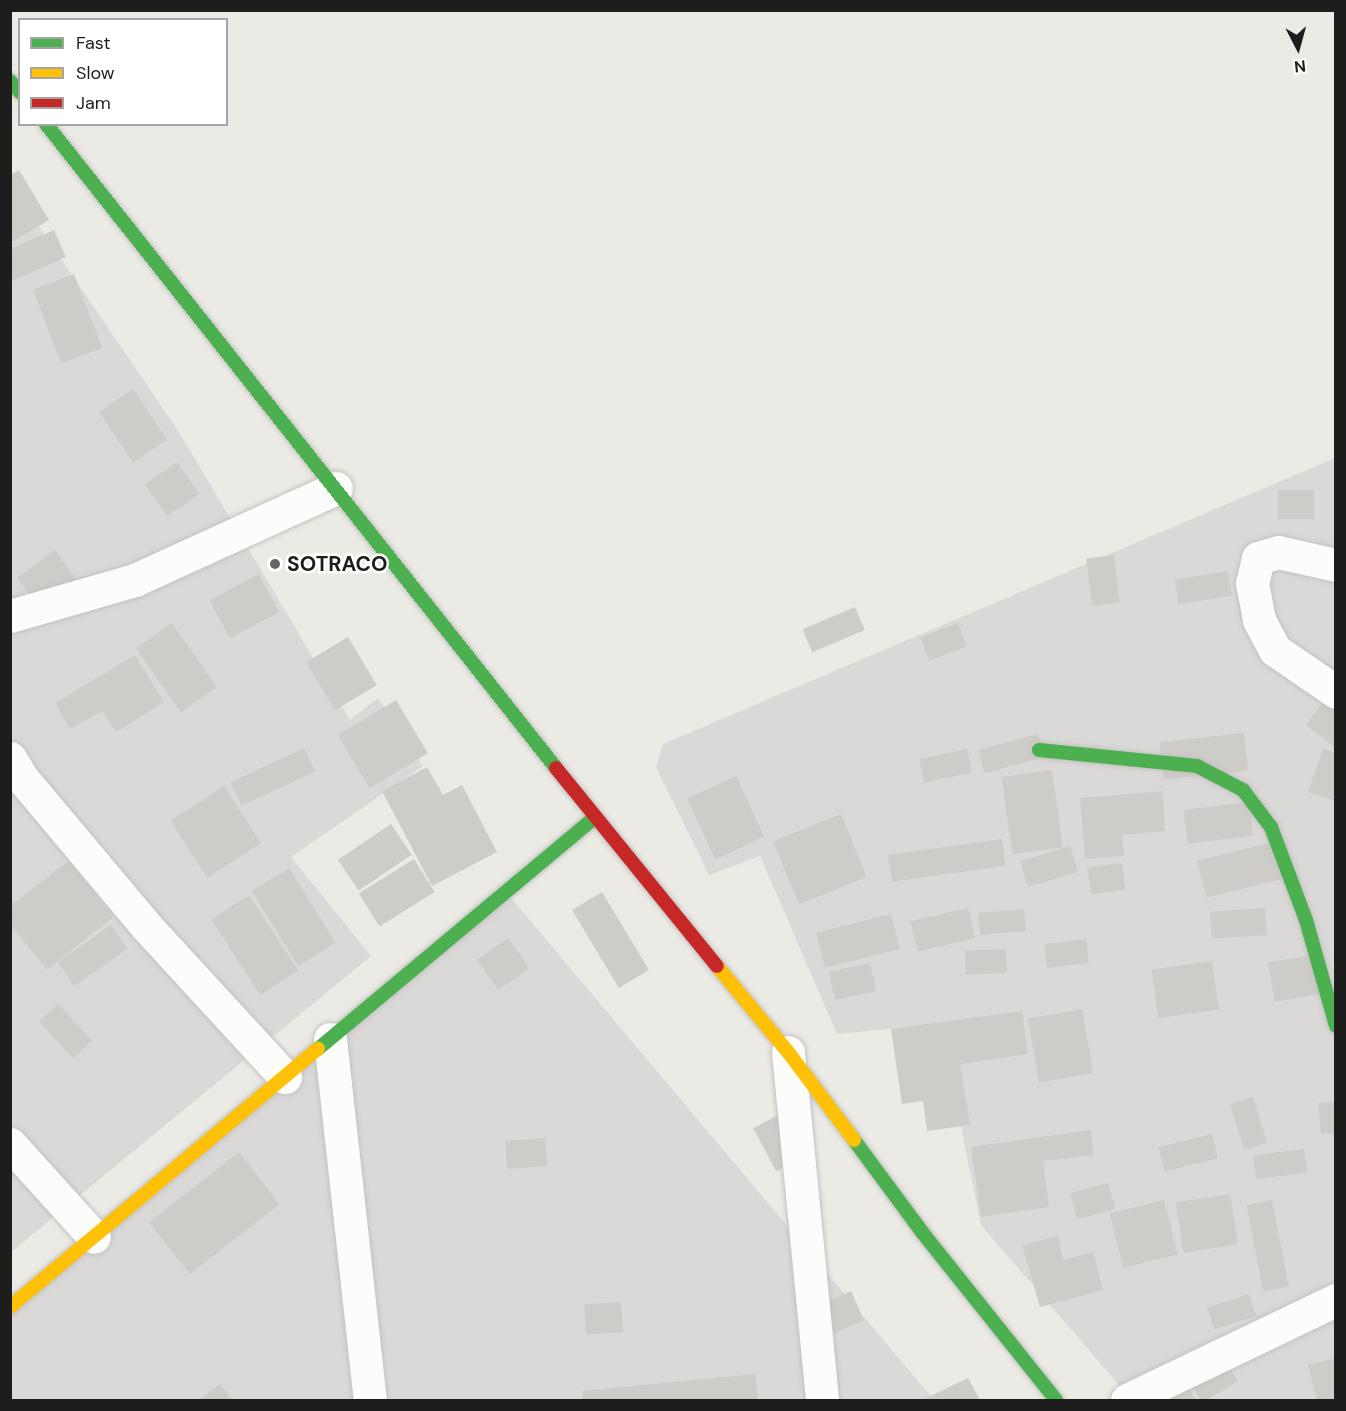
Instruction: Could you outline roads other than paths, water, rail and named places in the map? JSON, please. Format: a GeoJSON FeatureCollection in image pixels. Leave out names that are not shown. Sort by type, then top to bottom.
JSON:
{"type":"FeatureCollection","features":[{"type":"Feature","properties":{"kind":"street"},"geometry":{"type":"LineString","coordinates":[[48,126],[595,817],[788,1052],[922,1232],[1056,1401]]}},
{"type":"Feature","properties":{"kind":"street"},"geometry":{"type":"LineString","coordinates":[[10,616],[135,580],[336,488]]}},
{"type":"Feature","properties":{"kind":"street"},"geometry":{"type":"LineString","coordinates":[[1335,565],[1278,552],[1258,558],[1251,583],[1259,620],[1275,650],[1335,692]]}},
{"type":"Feature","properties":{"kind":"street"},"geometry":{"type":"LineString","coordinates":[[1039,750],[1137,758],[1197,766],[1243,790],[1271,827],[1306,920],[1335,1026]]}},
{"type":"Feature","properties":{"kind":"street"},"geometry":{"type":"LineString","coordinates":[[10,758],[22,778],[147,927],[285,1077]]}},
{"type":"Feature","properties":{"kind":"street"},"geometry":{"type":"LineString","coordinates":[[10,1307],[595,817]]}},
{"type":"Feature","properties":{"kind":"street"},"geometry":{"type":"LineString","coordinates":[[330,1040],[370,1401]]}},
{"type":"Feature","properties":{"kind":"street"},"geometry":{"type":"LineString","coordinates":[[788,1052],[822,1401]]}},
{"type":"Feature","properties":{"kind":"street"},"geometry":{"type":"LineString","coordinates":[[10,1144],[94,1237]]}},
{"type":"Feature","properties":{"kind":"street"},"geometry":{"type":"LineString","coordinates":[[1127,1401],[1335,1300]]}},
{"type":"Feature","properties":{"kind":"place","name":"SOTRACO"},"geometry":{"type":"Point","coordinates":[275,564]}}]}
